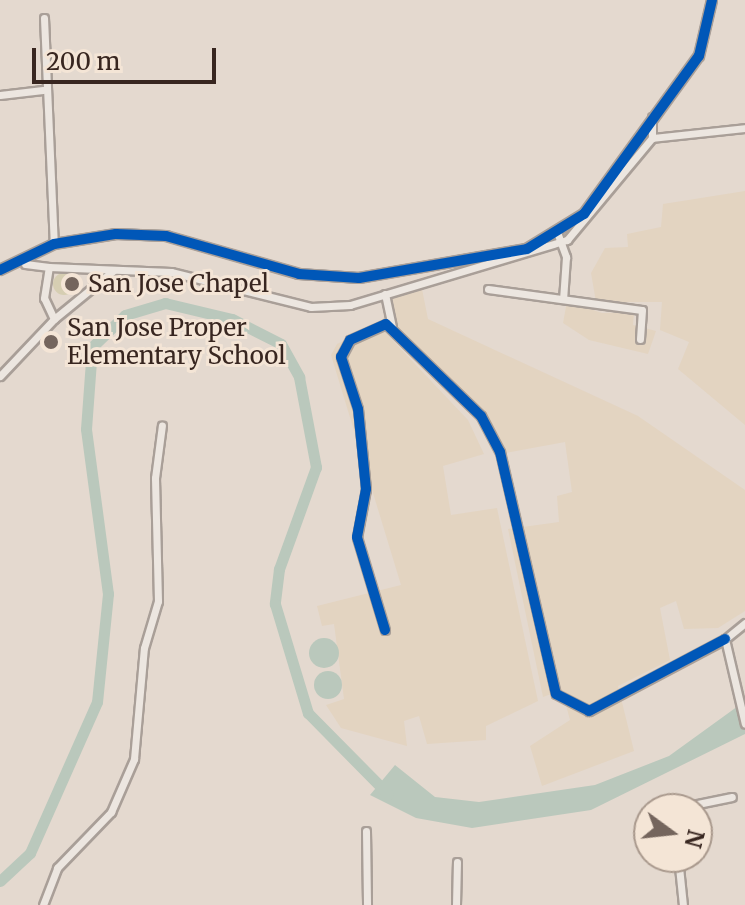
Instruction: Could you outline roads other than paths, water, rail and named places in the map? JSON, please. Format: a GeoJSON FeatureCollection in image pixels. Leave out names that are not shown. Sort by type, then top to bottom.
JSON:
{"type":"FeatureCollection","features":[{"type":"Feature","properties":{"kind":"street"},"geometry":{"type":"LineString","coordinates":[[25,264],[54,244],[166,236],[335,277],[527,249],[584,214],[699,56],[712,0]]}},
{"type":"Feature","properties":{"kind":"street"},"geometry":{"type":"LineString","coordinates":[[44,18],[43,90],[54,244]]}},
{"type":"Feature","properties":{"kind":"street"},"geometry":{"type":"LineString","coordinates":[[0,95],[43,90]]}},
{"type":"Feature","properties":{"kind":"street"},"geometry":{"type":"LineString","coordinates":[[0,270],[25,264],[171,272],[311,307],[385,294],[562,243],[588,222],[652,138],[652,117]]}},
{"type":"Feature","properties":{"kind":"street"},"geometry":{"type":"LineString","coordinates":[[652,138],[745,128]]}},
{"type":"Feature","properties":{"kind":"street"},"geometry":{"type":"LineString","coordinates":[[557,232],[562,243],[563,296]]}},
{"type":"Feature","properties":{"kind":"street"},"geometry":{"type":"LineString","coordinates":[[415,266],[419,286]]}},
{"type":"Feature","properties":{"kind":"street"},"geometry":{"type":"LineString","coordinates":[[49,267],[44,298],[54,319]]}},
{"type":"Feature","properties":{"kind":"street"},"geometry":{"type":"LineString","coordinates":[[0,376],[54,319],[115,270]]}},
{"type":"Feature","properties":{"kind":"street"},"geometry":{"type":"LineString","coordinates":[[488,289],[563,296],[644,311],[640,339]]}},
{"type":"Feature","properties":{"kind":"street"},"geometry":{"type":"LineString","coordinates":[[385,294],[392,326],[481,416],[500,452],[556,694],[589,711],[725,639],[745,623]]}},
{"type":"Feature","properties":{"kind":"street"},"geometry":{"type":"LineString","coordinates":[[385,630],[357,537],[366,489],[358,409],[341,357],[350,340],[392,326]]}},
{"type":"Feature","properties":{"kind":"street"},"geometry":{"type":"LineString","coordinates":[[43,905],[57,868],[111,812],[134,759],[144,648],[158,601],[155,478],[162,425]]}},
{"type":"Feature","properties":{"kind":"street"},"geometry":{"type":"LineString","coordinates":[[725,639],[745,724]]}},
{"type":"Feature","properties":{"kind":"street"},"geometry":{"type":"LineString","coordinates":[[713,801],[732,797]]}},
{"type":"Feature","properties":{"kind":"street"},"geometry":{"type":"LineString","coordinates":[[366,831],[367,905]]}},
{"type":"Feature","properties":{"kind":"street"},"geometry":{"type":"LineString","coordinates":[[456,905],[457,862]]}},
{"type":"Feature","properties":{"kind":"street"},"geometry":{"type":"LineString","coordinates":[[680,873],[683,905]]}},
{"type":"Feature","properties":{"kind":"waterway"},"geometry":{"type":"LineString","coordinates":[[0,881],[30,853],[97,702],[108,594],[86,429],[92,347],[125,315],[165,303],[232,319],[281,344],[299,377],[316,467],[279,569],[275,604],[308,713],[388,794]]}},
{"type":"Feature","properties":{"kind":"place","name":"San Jose Chapel"},"geometry":{"type":"Point","coordinates":[72,284]}},
{"type":"Feature","properties":{"kind":"place","name":"San Jose Proper Elementary School"},"geometry":{"type":"Point","coordinates":[51,342]}}]}
